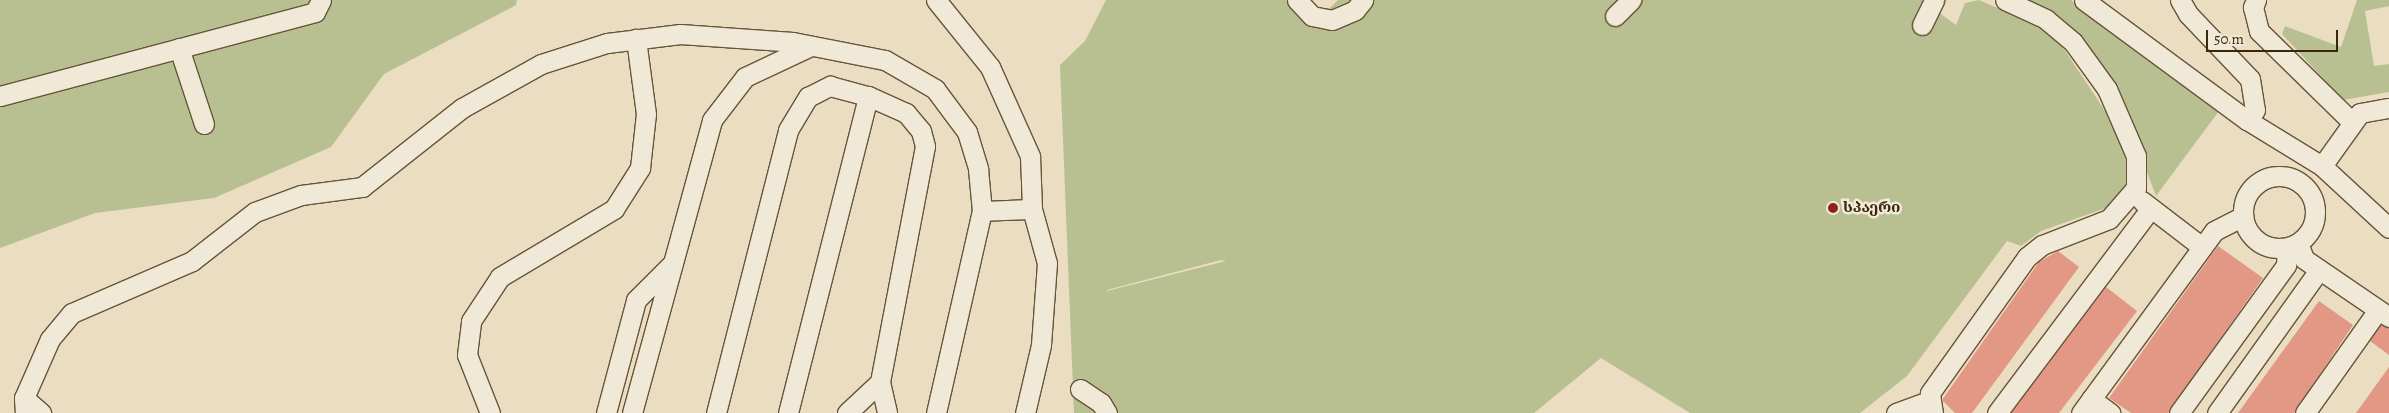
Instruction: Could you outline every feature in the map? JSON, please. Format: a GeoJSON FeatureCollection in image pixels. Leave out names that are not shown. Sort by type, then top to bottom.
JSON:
{"type":"FeatureCollection","features":[{"type":"Feature","properties":{"kind":"street"},"geometry":{"type":"LineString","coordinates":[[0,96],[315,12],[321,0]]}},
{"type":"Feature","properties":{"kind":"street"},"geometry":{"type":"LineString","coordinates":[[936,0],[990,67],[1030,156],[1032,209],[1047,263],[1041,345],[1025,413]]}},
{"type":"Feature","properties":{"kind":"street"},"geometry":{"type":"LineString","coordinates":[[1297,0],[1312,16],[1332,20],[1355,10],[1363,0]]}},
{"type":"Feature","properties":{"kind":"street"},"geometry":{"type":"LineString","coordinates":[[1616,16],[1630,0]]}},
{"type":"Feature","properties":{"kind":"street"},"geometry":{"type":"LineString","coordinates":[[1922,25],[1934,0]]}},
{"type":"Feature","properties":{"kind":"street"},"geometry":{"type":"LineString","coordinates":[[1896,413],[1931,407],[1930,393],[2027,257],[2042,245],[2109,219],[2133,194],[2138,175],[2136,156],[2107,89],[2073,42],[2046,19],[2005,0]]}},
{"type":"Feature","properties":{"kind":"street"},"geometry":{"type":"LineString","coordinates":[[2084,0],[2247,120],[2322,166],[2389,228]]}},
{"type":"Feature","properties":{"kind":"street"},"geometry":{"type":"LineString","coordinates":[[2180,0],[2188,14],[2250,79],[2254,110],[2247,120]]}},
{"type":"Feature","properties":{"kind":"street"},"geometry":{"type":"LineString","coordinates":[[2256,0],[2254,7],[2259,31],[2351,122]]}},
{"type":"Feature","properties":{"kind":"street"},"geometry":{"type":"LineString","coordinates":[[41,413],[24,406],[50,339],[72,313],[192,261],[255,212],[301,196],[362,187],[462,108],[541,64],[607,44],[680,34],[812,46],[885,60],[935,89],[967,132],[978,169],[982,211],[936,413]]}},
{"type":"Feature","properties":{"kind":"street"},"geometry":{"type":"LineString","coordinates":[[490,413],[467,355],[471,321],[500,277],[614,209],[640,168],[646,114],[636,39]]}},
{"type":"Feature","properties":{"kind":"street"},"geometry":{"type":"LineString","coordinates":[[632,413],[712,120],[745,77],[812,46]]}},
{"type":"Feature","properties":{"kind":"street"},"geometry":{"type":"LineString","coordinates":[[179,48],[204,124]]}},
{"type":"Feature","properties":{"kind":"street"},"geometry":{"type":"LineString","coordinates":[[716,413],[788,130],[808,97],[830,86],[868,96],[906,113],[922,131],[925,146],[880,382],[887,413]]}},
{"type":"Feature","properties":{"kind":"street"},"geometry":{"type":"LineString","coordinates":[[788,413],[868,96]]}},
{"type":"Feature","properties":{"kind":"street"},"geometry":{"type":"LineString","coordinates":[[2322,166],[2351,122],[2360,113],[2380,110]]}},
{"type":"Feature","properties":{"kind":"street"},"geometry":{"type":"LineString","coordinates":[[2267,178],[2290,178],[2309,191],[2316,213],[2308,235],[2293,245],[2264,245],[2250,233],[2243,216],[2244,204],[2257,184],[2267,178]]}},
{"type":"Feature","properties":{"kind":"street"},"geometry":{"type":"LineString","coordinates":[[2133,194],[2202,247]]}},
{"type":"Feature","properties":{"kind":"street"},"geometry":{"type":"LineString","coordinates":[[1996,413],[2151,208]]}},
{"type":"Feature","properties":{"kind":"street"},"geometry":{"type":"LineString","coordinates":[[982,211],[1032,209]]}},
{"type":"Feature","properties":{"kind":"street"},"geometry":{"type":"LineString","coordinates":[[2110,413],[2086,406],[2214,231],[2243,216]]}},
{"type":"Feature","properties":{"kind":"street"},"geometry":{"type":"LineString","coordinates":[[2293,245],[2304,259],[2383,314],[2305,413]]}},
{"type":"Feature","properties":{"kind":"street"},"geometry":{"type":"LineString","coordinates":[[2179,413],[2286,265],[2293,245]]}},
{"type":"Feature","properties":{"kind":"street"},"geometry":{"type":"LineString","coordinates":[[606,413],[636,300],[673,262]]}},
{"type":"Feature","properties":{"kind":"street"},"geometry":{"type":"LineString","coordinates":[[2217,413],[2319,270]]}},
{"type":"Feature","properties":{"kind":"street"},"geometry":{"type":"LineString","coordinates":[[846,413],[880,382]]}},
{"type":"Feature","properties":{"kind":"street"},"geometry":{"type":"LineString","coordinates":[[1080,389],[1101,403],[1107,413]]}},
{"type":"Feature","properties":{"kind":"green space"},"geometry":{"type":"Polygon","coordinates":[[[0,0],[517,0],[516,5],[384,74],[331,147],[214,198],[95,213],[0,248],[0,0]]]}},
{"type":"Feature","properties":{"kind":"green space"},"geometry":{"type":"Polygon","coordinates":[[[1106,0],[1293,0],[1312,10],[1330,8],[1338,0],[1922,0],[1956,25],[1965,3],[1979,0],[2035,24],[2060,43],[2125,141],[2131,177],[2122,194],[2106,208],[2041,231],[2021,246],[2007,241],[1907,376],[1860,413],[1690,413],[1601,358],[1534,413],[1074,413],[1060,65],[1085,41],[1106,0]],[[1221,260],[1107,291],[1226,261],[1221,260]]]}},
{"type":"Feature","properties":{"kind":"green space"},"geometry":{"type":"Polygon","coordinates":[[[2023,0],[2071,0],[2219,111],[2156,196],[2115,88],[2023,0]]]}},
{"type":"Feature","properties":{"kind":"green space"},"geometry":{"type":"Polygon","coordinates":[[[2357,0],[2389,0],[2389,6],[2365,11],[2374,66],[2389,64],[2389,92],[2343,100],[2282,34],[2285,26],[2341,47],[2357,0]]]}},
{"type":"Feature","properties":{"kind":"building"},"geometry":{"type":"Polygon","coordinates":[[[2218,246],[2263,278],[2168,413],[2131,413],[2109,398],[2218,246]]]}},
{"type":"Feature","properties":{"kind":"building"},"geometry":{"type":"Polygon","coordinates":[[[2058,251],[2079,267],[1972,413],[1955,413],[1942,400],[2039,262],[2058,251]]]}},
{"type":"Feature","properties":{"kind":"building"},"geometry":{"type":"Polygon","coordinates":[[[2106,287],[2137,311],[2059,413],[2011,413],[2106,287]]]}},
{"type":"Feature","properties":{"kind":"building"},"geometry":{"type":"Polygon","coordinates":[[[2319,301],[2353,325],[2294,413],[2238,413],[2319,301]]]}},
{"type":"Feature","properties":{"kind":"building"},"geometry":{"type":"Polygon","coordinates":[[[2381,325],[2389,328],[2389,355],[2370,341],[2381,325]]]}},
{"type":"Feature","properties":{"kind":"building"},"geometry":{"type":"Polygon","coordinates":[[[2389,367],[2389,413],[2356,413],[2389,367]]]}},
{"type":"Feature","properties":{"kind":"place","name":"სპაერი"},"geometry":{"type":"Point","coordinates":[1833,208]}}]}
